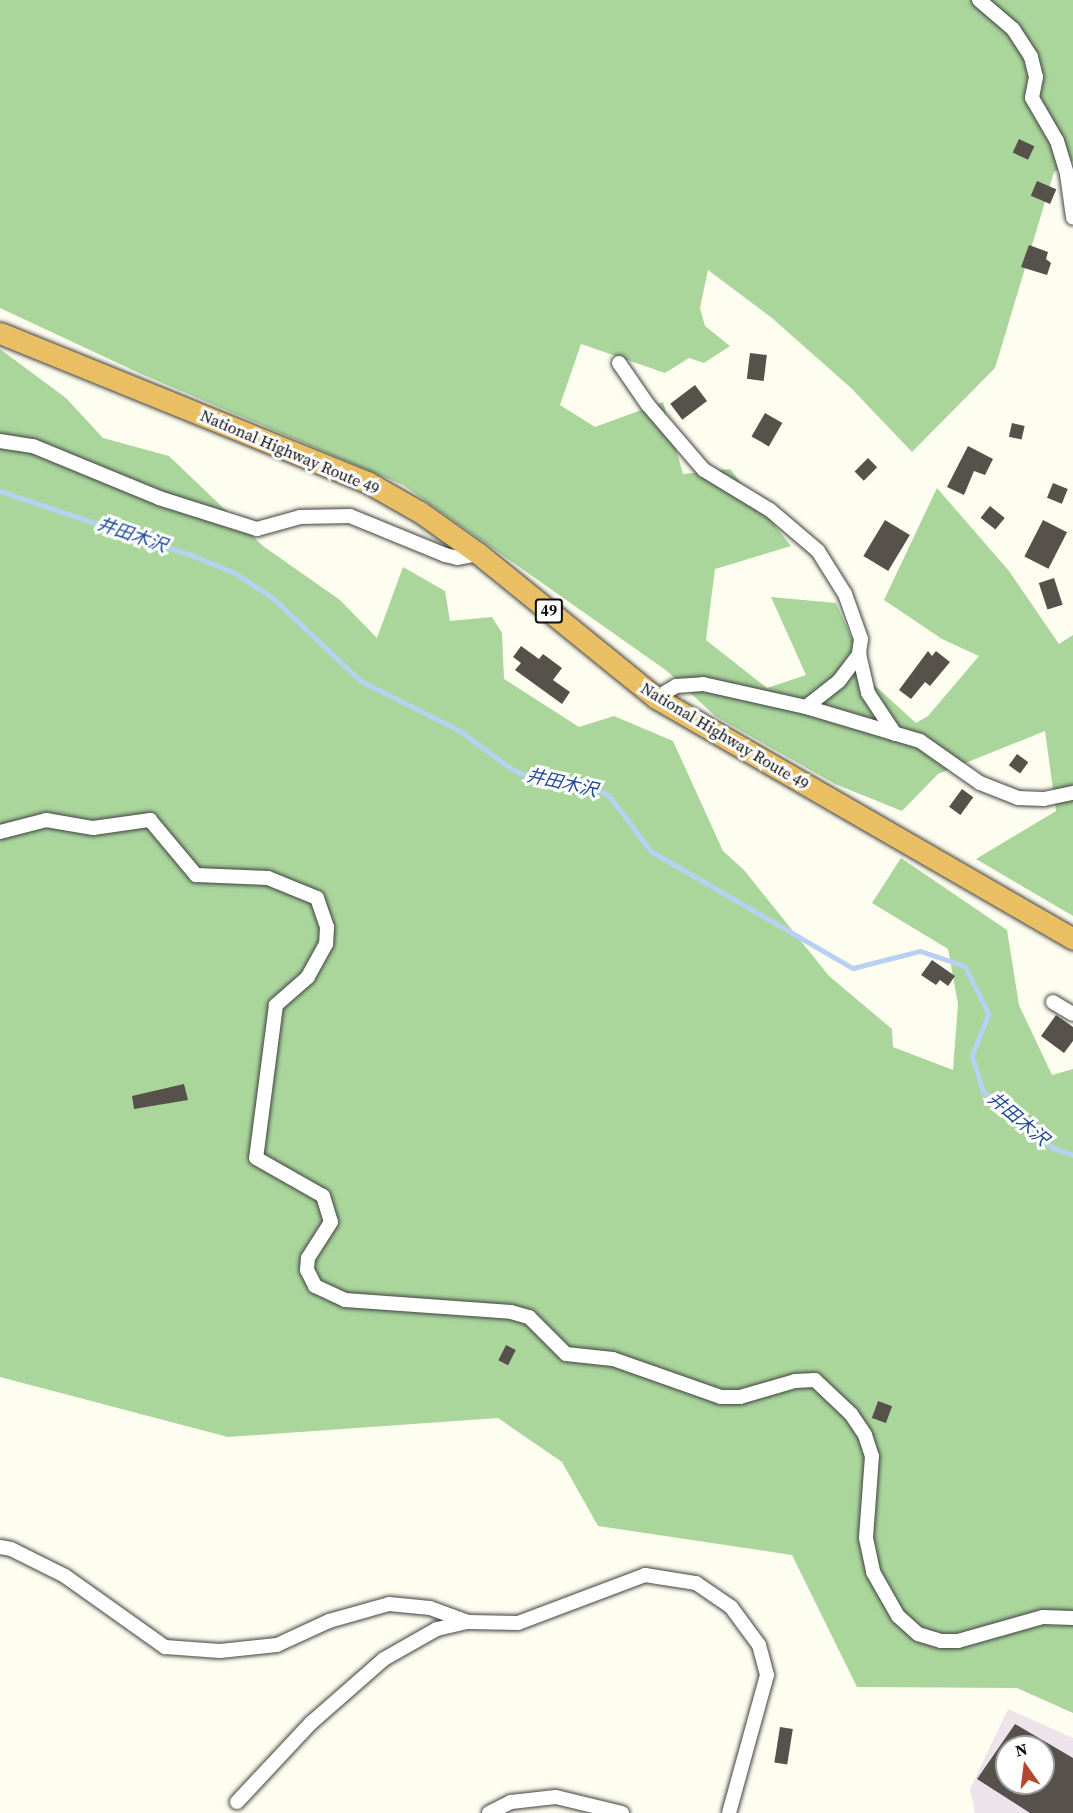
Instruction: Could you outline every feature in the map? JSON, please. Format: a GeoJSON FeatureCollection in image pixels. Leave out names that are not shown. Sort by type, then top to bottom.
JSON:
{"type":"FeatureCollection","features":[{"type":"Feature","properties":{"kind":"highway","name":"National Highway Route 49"},"geometry":{"type":"LineString","coordinates":[[0,333],[367,482],[420,512],[479,554],[656,698],[1073,939]]}},
{"type":"Feature","properties":{"kind":"street"},"geometry":{"type":"LineString","coordinates":[[979,0],[1013,29],[1031,57],[1036,77],[1032,98],[1057,141],[1067,174],[1073,218]]}},
{"type":"Feature","properties":{"kind":"street"},"geometry":{"type":"LineString","coordinates":[[619,363],[648,405],[704,470],[770,510],[818,550],[845,594],[861,639],[859,654],[868,693],[895,734]]}},
{"type":"Feature","properties":{"kind":"street"},"geometry":{"type":"LineString","coordinates":[[0,441],[33,446],[159,498],[257,529],[300,517],[350,516],[445,555],[458,558],[479,554]]}},
{"type":"Feature","properties":{"kind":"street"},"geometry":{"type":"LineString","coordinates":[[807,707],[839,681],[859,654]]}},
{"type":"Feature","properties":{"kind":"street"},"geometry":{"type":"LineString","coordinates":[[656,698],[675,686],[704,684],[807,707],[920,741],[980,783],[1018,798],[1044,799],[1073,793]]}},
{"type":"Feature","properties":{"kind":"street"},"geometry":{"type":"LineString","coordinates":[[0,832],[46,820],[93,828],[150,820],[196,875],[268,878],[317,898],[327,927],[326,944],[308,977],[276,1005],[256,1158],[323,1196],[331,1222],[308,1258],[307,1270],[315,1286],[345,1300],[529,1317],[566,1353],[613,1359],[721,1397],[740,1397],[795,1381],[815,1380],[830,1392],[866,1435],[872,1456],[866,1539],[873,1572],[898,1616],[918,1634],[941,1641],[958,1641],[1043,1617],[1073,1618]]}},
{"type":"Feature","properties":{"kind":"street"},"geometry":{"type":"LineString","coordinates":[[1053,1002],[1073,1014]]}},
{"type":"Feature","properties":{"kind":"street"},"geometry":{"type":"LineString","coordinates":[[0,1547],[11,1549],[65,1576],[165,1647],[220,1651],[277,1645],[329,1621],[389,1604],[430,1608],[468,1622]]}},
{"type":"Feature","properties":{"kind":"street"},"geometry":{"type":"LineString","coordinates":[[237,1802],[311,1723],[384,1659],[437,1629],[468,1622],[518,1623],[645,1575],[696,1583],[731,1607],[759,1645],[767,1675],[729,1813]]}},
{"type":"Feature","properties":{"kind":"street"},"geometry":{"type":"LineString","coordinates":[[489,1813],[511,1802],[556,1797],[622,1813]]}},
{"type":"Feature","properties":{"kind":"shaded area"},"geometry":{"type":"Polygon","coordinates":[[[1008,1709],[1073,1738],[1073,1813],[975,1813],[970,1789],[995,1736],[995,1795],[1055,1795],[1055,1735],[996,1735],[1008,1709]]]}},
{"type":"Feature","properties":{"kind":"green space"},"geometry":{"type":"Polygon","coordinates":[[[0,0],[1073,0],[1073,161],[1054,172],[995,368],[912,452],[851,388],[772,318],[708,270],[700,308],[705,326],[730,346],[704,363],[689,358],[665,373],[581,344],[560,405],[595,427],[663,402],[683,474],[730,469],[791,546],[715,569],[706,640],[767,688],[806,675],[771,597],[836,603],[871,682],[916,723],[928,716],[979,656],[942,639],[884,600],[937,488],[1009,571],[1059,644],[1073,635],[1073,916],[976,859],[1056,811],[1045,731],[938,774],[902,811],[835,784],[715,716],[667,671],[403,485],[139,373],[0,308],[0,0]]]}},
{"type":"Feature","properties":{"kind":"green space"},"geometry":{"type":"Polygon","coordinates":[[[0,349],[66,398],[103,438],[169,456],[263,546],[340,600],[377,638],[403,567],[445,591],[450,621],[492,617],[502,633],[504,679],[579,727],[614,716],[673,741],[723,851],[744,870],[829,976],[892,1029],[893,1047],[953,1070],[958,1004],[948,949],[872,903],[901,858],[1007,930],[1019,1005],[1052,1075],[1073,1069],[1073,1713],[1017,1688],[857,1687],[792,1555],[598,1526],[562,1462],[498,1418],[228,1437],[0,1377],[0,349]]]}},
{"type":"Feature","properties":{"kind":"building"},"geometry":{"type":"Polygon","coordinates":[[[1019,139],[1034,146],[1028,160],[1013,153],[1019,139]]]}},
{"type":"Feature","properties":{"kind":"building"},"geometry":{"type":"Polygon","coordinates":[[[1037,181],[1056,189],[1050,204],[1031,196],[1037,181]]]}},
{"type":"Feature","properties":{"kind":"building"},"geometry":{"type":"Polygon","coordinates":[[[1029,245],[1048,252],[1046,259],[1051,263],[1047,275],[1021,267],[1029,245]]]}},
{"type":"Feature","properties":{"kind":"building"},"geometry":{"type":"Polygon","coordinates":[[[750,353],[767,355],[764,381],[747,379],[750,353]]]}},
{"type":"Feature","properties":{"kind":"building"},"geometry":{"type":"Polygon","coordinates":[[[695,385],[707,401],[682,420],[670,404],[695,385]]]}},
{"type":"Feature","properties":{"kind":"building"},"geometry":{"type":"Polygon","coordinates":[[[765,413],[782,423],[769,446],[752,436],[765,413]]]}},
{"type":"Feature","properties":{"kind":"building"},"geometry":{"type":"Polygon","coordinates":[[[1012,423],[1025,426],[1022,440],[1009,437],[1012,423]]]}},
{"type":"Feature","properties":{"kind":"building"},"geometry":{"type":"Polygon","coordinates":[[[968,446],[993,459],[985,475],[974,471],[964,495],[947,487],[968,446]]]}},
{"type":"Feature","properties":{"kind":"building"},"geometry":{"type":"Polygon","coordinates":[[[868,458],[877,467],[864,481],[855,471],[868,458]]]}},
{"type":"Feature","properties":{"kind":"building"},"geometry":{"type":"Polygon","coordinates":[[[1053,483],[1068,489],[1062,504],[1047,498],[1053,483]]]}},
{"type":"Feature","properties":{"kind":"building"},"geometry":{"type":"Polygon","coordinates":[[[990,506],[1005,518],[995,530],[981,518],[990,506]]]}},
{"type":"Feature","properties":{"kind":"building"},"geometry":{"type":"Polygon","coordinates":[[[885,520],[910,535],[888,571],[863,556],[885,520]]]}},
{"type":"Feature","properties":{"kind":"building"},"geometry":{"type":"Polygon","coordinates":[[[1043,520],[1067,532],[1048,569],[1024,557],[1043,520]]]}},
{"type":"Feature","properties":{"kind":"building"},"geometry":{"type":"Polygon","coordinates":[[[1054,578],[1063,605],[1047,610],[1039,583],[1054,578]]]}},
{"type":"Feature","properties":{"kind":"building"},"geometry":{"type":"Polygon","coordinates":[[[521,646],[539,659],[543,654],[562,668],[553,680],[570,692],[562,704],[515,670],[521,663],[513,657],[521,646]]]}},
{"type":"Feature","properties":{"kind":"building"},"geometry":{"type":"Polygon","coordinates":[[[928,651],[932,656],[936,651],[950,662],[930,686],[925,682],[911,699],[899,690],[928,651]]]}},
{"type":"Feature","properties":{"kind":"building"},"geometry":{"type":"Polygon","coordinates":[[[1017,754],[1028,762],[1020,774],[1009,765],[1017,754]]]}},
{"type":"Feature","properties":{"kind":"building"},"geometry":{"type":"Polygon","coordinates":[[[962,789],[973,797],[960,815],[949,807],[962,789]]]}},
{"type":"Feature","properties":{"kind":"building"},"geometry":{"type":"Polygon","coordinates":[[[932,960],[955,976],[948,986],[940,980],[936,985],[921,975],[932,960]]]}},
{"type":"Feature","properties":{"kind":"building"},"geometry":{"type":"Polygon","coordinates":[[[1056,1015],[1073,1027],[1073,1041],[1064,1053],[1041,1036],[1056,1015]]]}},
{"type":"Feature","properties":{"kind":"building"},"geometry":{"type":"Polygon","coordinates":[[[184,1084],[188,1100],[134,1109],[132,1096],[184,1084]]]}},
{"type":"Feature","properties":{"kind":"building"},"geometry":{"type":"Polygon","coordinates":[[[506,1345],[516,1350],[508,1365],[498,1360],[506,1345]]]}},
{"type":"Feature","properties":{"kind":"building"},"geometry":{"type":"Polygon","coordinates":[[[878,1401],[892,1406],[886,1423],[872,1418],[878,1401]]]}},
{"type":"Feature","properties":{"kind":"building"},"geometry":{"type":"Polygon","coordinates":[[[1015,1724],[1034,1735],[1007,1735],[1015,1724]]]}},
{"type":"Feature","properties":{"kind":"building"},"geometry":{"type":"Polygon","coordinates":[[[780,1727],[793,1729],[787,1765],[774,1763],[780,1727]]]}},
{"type":"Feature","properties":{"kind":"building"},"geometry":{"type":"Polygon","coordinates":[[[1055,1747],[1073,1758],[1073,1813],[1030,1813],[1002,1795],[1055,1795],[1055,1747]]]}},
{"type":"Feature","properties":{"kind":"building"},"geometry":{"type":"Polygon","coordinates":[[[995,1753],[995,1791],[977,1779],[995,1753]]]}},
{"type":"Feature","properties":{"kind":"waterway","name":"井田木沢"},"geometry":{"type":"LineString","coordinates":[[0,491],[194,556],[235,573],[272,597],[361,681],[459,730],[512,769],[534,779],[591,787],[609,795],[651,851],[853,968],[920,951],[965,966],[989,1014],[972,1056],[984,1092],[1053,1148],[1073,1155]]}}]}
